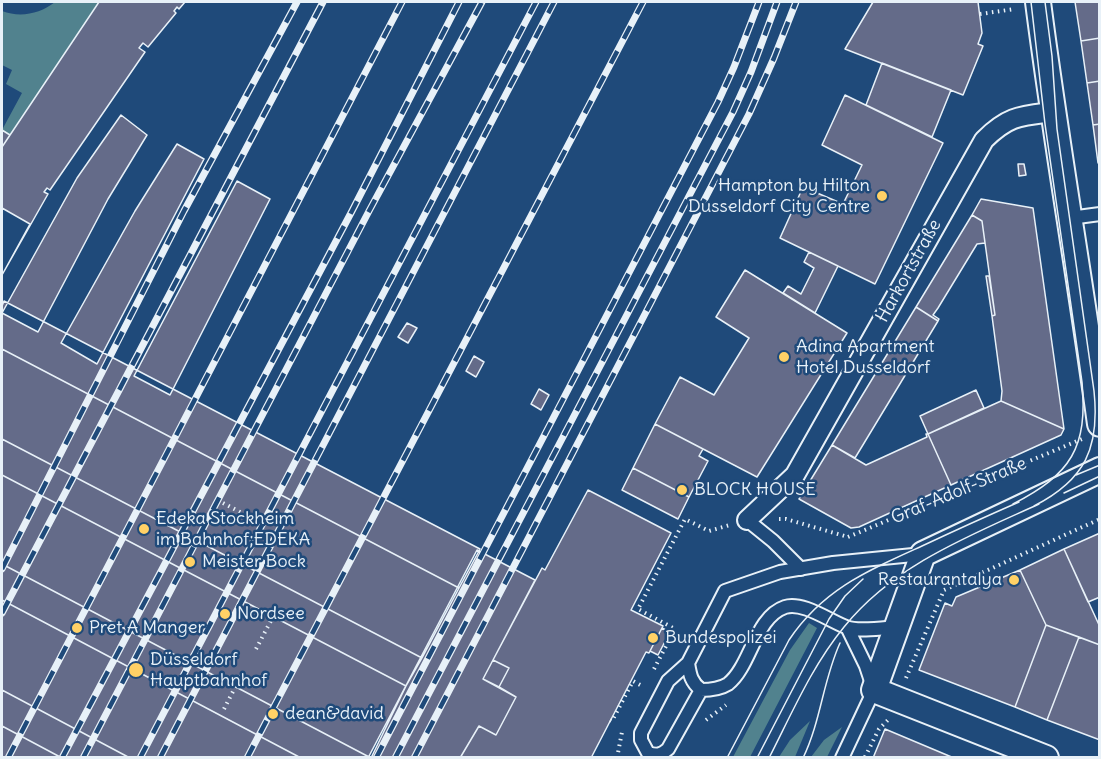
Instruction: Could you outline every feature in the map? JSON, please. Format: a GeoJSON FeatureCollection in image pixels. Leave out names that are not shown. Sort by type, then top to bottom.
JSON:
{"type":"FeatureCollection","features":[{"type":"Feature","properties":{"kind":"street"},"geometry":{"type":"LineString","coordinates":[[1038,2],[1052,112],[1100,424]]}},
{"type":"Feature","properties":{"kind":"street","name":"Harkortstraße"},"geometry":{"type":"LineString","coordinates":[[747,520],[795,476],[984,140],[998,126],[1011,118],[1052,112]]}},
{"type":"Feature","properties":{"kind":"street"},"geometry":{"type":"LineString","coordinates":[[1046,758],[874,690],[923,554],[1100,470]]}},
{"type":"Feature","properties":{"kind":"lane"},"geometry":{"type":"LineString","coordinates":[[1070,218],[1100,214]]}},
{"type":"Feature","properties":{"kind":"lane"},"geometry":{"type":"LineString","coordinates":[[747,520],[773,541],[801,569]]}},
{"type":"Feature","properties":{"kind":"lane"},"geometry":{"type":"LineString","coordinates":[[701,690],[668,748],[662,754],[648,753],[641,740],[641,733],[668,681],[688,663],[725,591],[780,572],[833,563],[923,554]]}},
{"type":"Feature","properties":{"kind":"lane"},"geometry":{"type":"LineString","coordinates":[[688,663],[690,677],[694,685],[701,690],[727,684],[735,677],[767,621],[783,607],[789,605],[803,608],[848,628],[897,627]]}},
{"type":"Feature","properties":{"kind":"lane"},"geometry":{"type":"LineString","coordinates":[[842,758],[874,690],[866,666],[848,628]]}},
{"type":"Feature","properties":{"kind":"path"},"geometry":{"type":"LineString","coordinates":[[980,14],[1015,9]]}},
{"type":"Feature","properties":{"kind":"path","name":"Graf-Adolf-Straße"},"geometry":{"type":"LineString","coordinates":[[747,520],[786,519],[848,537],[1070,444]]}},
{"type":"Feature","properties":{"kind":"path"},"geometry":{"type":"LineString","coordinates":[[223,503],[257,521]]}},
{"type":"Feature","properties":{"kind":"path"},"geometry":{"type":"LineString","coordinates":[[639,697],[675,629],[638,609],[685,519],[708,531],[747,520]]}},
{"type":"Feature","properties":{"kind":"path"},"geometry":{"type":"LineString","coordinates":[[864,758],[879,729],[891,717],[944,590],[1100,519]]}},
{"type":"Feature","properties":{"kind":"path"},"geometry":{"type":"LineString","coordinates":[[256,648],[275,613]]}},
{"type":"Feature","properties":{"kind":"path"},"geometry":{"type":"LineString","coordinates":[[224,710],[243,672]]}},
{"type":"Feature","properties":{"kind":"path"},"geometry":{"type":"LineString","coordinates":[[610,720],[612,721],[633,681],[644,687]]}},
{"type":"Feature","properties":{"kind":"path"},"geometry":{"type":"LineString","coordinates":[[617,758],[622,728]]}},
{"type":"Feature","properties":{"kind":"green space"},"geometry":{"type":"Polygon","coordinates":[[[55,2],[99,2],[10,135],[2,130],[22,93],[6,84],[12,70],[2,65],[2,11],[30,14],[55,2]]]}},
{"type":"Feature","properties":{"kind":"green space"},"geometry":{"type":"Polygon","coordinates":[[[809,623],[817,628],[750,757],[733,757],[790,650],[809,623]]]}},
{"type":"Feature","properties":{"kind":"green space"},"geometry":{"type":"Polygon","coordinates":[[[810,721],[795,757],[779,757],[790,740],[810,721]]]}},
{"type":"Feature","properties":{"kind":"green space"},"geometry":{"type":"Polygon","coordinates":[[[842,727],[827,757],[811,757],[824,740],[842,727]]]}},
{"type":"Feature","properties":{"kind":"building"},"geometry":{"type":"Polygon","coordinates":[[[99,2],[185,2],[179,9],[177,7],[174,11],[176,13],[148,47],[143,43],[139,48],[145,52],[50,190],[47,188],[44,192],[48,194],[2,275],[2,147],[99,2]]]}},
{"type":"Feature","properties":{"kind":"building"},"geometry":{"type":"Polygon","coordinates":[[[873,2],[978,2],[982,33],[978,44],[983,46],[963,95],[845,49],[873,2]]]}},
{"type":"Feature","properties":{"kind":"building"},"geometry":{"type":"Polygon","coordinates":[[[1075,2],[1100,2],[1100,38],[1081,41],[1075,2]]]}},
{"type":"Feature","properties":{"kind":"building"},"geometry":{"type":"Polygon","coordinates":[[[1100,38],[1100,81],[1087,83],[1081,41],[1100,38]]]}},
{"type":"Feature","properties":{"kind":"building"},"geometry":{"type":"Polygon","coordinates":[[[882,63],[951,90],[932,137],[866,105],[882,63]]]}},
{"type":"Feature","properties":{"kind":"building"},"geometry":{"type":"Polygon","coordinates":[[[1100,81],[1100,124],[1093,125],[1087,83],[1100,81]]]}},
{"type":"Feature","properties":{"kind":"building","name":"Hampton by Hilton Dusseldorf City Centre"},"geometry":{"type":"Polygon","coordinates":[[[845,95],[943,143],[875,284],[780,238],[803,187],[843,204],[862,165],[822,145],[845,95]]]}},
{"type":"Feature","properties":{"kind":"building"},"geometry":{"type":"Polygon","coordinates":[[[121,115],[147,135],[108,199],[38,332],[2,313],[77,178],[121,115]]]}},
{"type":"Feature","properties":{"kind":"building"},"geometry":{"type":"Polygon","coordinates":[[[1100,124],[1100,163],[1098,163],[1093,125],[1100,124]]]}},
{"type":"Feature","properties":{"kind":"building"},"geometry":{"type":"Polygon","coordinates":[[[2,130],[10,135],[2,147],[2,130]]]}},
{"type":"Feature","properties":{"kind":"building"},"geometry":{"type":"Polygon","coordinates":[[[177,144],[204,159],[97,364],[61,343],[135,211],[177,144]]]}},
{"type":"Feature","properties":{"kind":"building"},"geometry":{"type":"Polygon","coordinates":[[[1018,164],[1024,164],[1026,175],[1019,176],[1018,164]]]}},
{"type":"Feature","properties":{"kind":"building"},"geometry":{"type":"Polygon","coordinates":[[[237,181],[270,199],[170,395],[134,376],[237,181]]]}},
{"type":"Feature","properties":{"kind":"building"},"geometry":{"type":"Polygon","coordinates":[[[981,199],[1033,208],[1064,429],[1001,401],[1002,391],[992,316],[995,315],[982,221],[972,215],[981,199]]]}},
{"type":"Feature","properties":{"kind":"building"},"geometry":{"type":"Polygon","coordinates":[[[2,208],[30,224],[2,275],[2,208]]]}},
{"type":"Feature","properties":{"kind":"building"},"geometry":{"type":"Polygon","coordinates":[[[972,215],[982,221],[985,243],[977,244],[933,315],[939,319],[938,321],[916,307],[972,215]]]}},
{"type":"Feature","properties":{"kind":"building"},"geometry":{"type":"Polygon","coordinates":[[[809,252],[838,266],[815,313],[783,293],[788,286],[801,294],[814,268],[804,262],[809,252]]]}},
{"type":"Feature","properties":{"kind":"building","name":"Adina Apartment Hotel Dusseldorf"},"geometry":{"type":"Polygon","coordinates":[[[745,270],[847,333],[757,477],[655,424],[680,377],[714,395],[749,338],[716,317],[745,270]]]}},
{"type":"Feature","properties":{"kind":"building"},"geometry":{"type":"Polygon","coordinates":[[[986,276],[989,276],[995,315],[992,316],[986,276]]]}},
{"type":"Feature","properties":{"kind":"building"},"geometry":{"type":"Polygon","coordinates":[[[4,301],[480,549],[459,588],[2,349],[4,301]]]}},
{"type":"Feature","properties":{"kind":"building"},"geometry":{"type":"Polygon","coordinates":[[[916,307],[938,321],[855,458],[832,445],[916,307]]]}},
{"type":"Feature","properties":{"kind":"building"},"geometry":{"type":"Polygon","coordinates":[[[407,323],[417,328],[408,343],[398,337],[407,323]]]}},
{"type":"Feature","properties":{"kind":"building"},"geometry":{"type":"Polygon","coordinates":[[[2,349],[459,588],[422,658],[2,439],[2,349]]]}},
{"type":"Feature","properties":{"kind":"building"},"geometry":{"type":"Polygon","coordinates":[[[474,356],[484,362],[476,377],[466,371],[474,356]]]}},
{"type":"Feature","properties":{"kind":"building"},"geometry":{"type":"Polygon","coordinates":[[[539,389],[549,395],[541,410],[531,404],[539,389]]]}},
{"type":"Feature","properties":{"kind":"building"},"geometry":{"type":"Polygon","coordinates":[[[976,390],[984,408],[928,434],[920,416],[976,390]]]}},
{"type":"Feature","properties":{"kind":"building"},"geometry":{"type":"Polygon","coordinates":[[[1001,401],[1064,429],[1061,435],[951,485],[928,434],[1001,401]]]}},
{"type":"Feature","properties":{"kind":"building"},"geometry":{"type":"Polygon","coordinates":[[[655,424],[703,449],[699,456],[708,461],[689,497],[633,468],[655,424]]]}},
{"type":"Feature","properties":{"kind":"building"},"geometry":{"type":"Polygon","coordinates":[[[926,434],[951,485],[859,527],[851,528],[799,499],[832,445],[866,465],[927,437],[926,434]]]}},
{"type":"Feature","properties":{"kind":"building"},"geometry":{"type":"Polygon","coordinates":[[[2,439],[422,658],[406,686],[2,475],[2,439]]]}},
{"type":"Feature","properties":{"kind":"building"},"geometry":{"type":"Polygon","coordinates":[[[633,468],[689,497],[678,519],[622,490],[633,468]]]}},
{"type":"Feature","properties":{"kind":"building"},"geometry":{"type":"Polygon","coordinates":[[[2,475],[406,686],[371,758],[2,564],[2,475]]]}},
{"type":"Feature","properties":{"kind":"building"},"geometry":{"type":"Polygon","coordinates":[[[588,490],[671,533],[631,610],[663,626],[649,653],[646,652],[591,758],[460,758],[479,726],[496,735],[516,697],[499,687],[509,668],[493,660],[542,568],[545,570],[588,490]]]}},
{"type":"Feature","properties":{"kind":"building"},"geometry":{"type":"Polygon","coordinates":[[[1100,533],[1100,597],[1088,602],[1064,549],[1100,533]]]}},
{"type":"Feature","properties":{"kind":"building"},"geometry":{"type":"Polygon","coordinates":[[[1064,549],[1100,627],[1100,645],[1046,625],[1020,570],[1064,549]]]}},
{"type":"Feature","properties":{"kind":"building"},"geometry":{"type":"Polygon","coordinates":[[[477,550],[535,580],[483,679],[516,697],[496,735],[479,726],[460,758],[368,758],[477,550]]]}},
{"type":"Feature","properties":{"kind":"building"},"geometry":{"type":"Polygon","coordinates":[[[2,564],[371,758],[301,758],[2,600],[2,564]]]}},
{"type":"Feature","properties":{"kind":"building"},"geometry":{"type":"Polygon","coordinates":[[[1020,570],[1046,625],[1015,707],[919,670],[945,603],[952,606],[956,597],[1020,570]]]}},
{"type":"Feature","properties":{"kind":"building"},"geometry":{"type":"Polygon","coordinates":[[[2,600],[301,758],[130,758],[2,690],[2,600]]]}},
{"type":"Feature","properties":{"kind":"building"},"geometry":{"type":"Polygon","coordinates":[[[1046,625],[1079,637],[1047,720],[1015,707],[1046,625]]]}},
{"type":"Feature","properties":{"kind":"building"},"geometry":{"type":"Polygon","coordinates":[[[662,628],[670,632],[658,655],[650,651],[662,628]]]}},
{"type":"Feature","properties":{"kind":"building"},"geometry":{"type":"Polygon","coordinates":[[[1079,637],[1100,645],[1100,740],[1047,720],[1079,637]]]}},
{"type":"Feature","properties":{"kind":"building"},"geometry":{"type":"Polygon","coordinates":[[[493,660],[509,668],[499,687],[483,679],[493,660]]]}},
{"type":"Feature","properties":{"kind":"building"},"geometry":{"type":"Polygon","coordinates":[[[2,690],[130,758],[62,758],[2,726],[2,690]]]}},
{"type":"Feature","properties":{"kind":"building"},"geometry":{"type":"Polygon","coordinates":[[[2,726],[62,758],[2,758],[2,726]]]}},
{"type":"Feature","properties":{"kind":"building"},"geometry":{"type":"Polygon","coordinates":[[[885,729],[954,758],[873,758],[885,729]]]}},
{"type":"Feature","properties":{"kind":"tram line"},"geometry":{"type":"LineString","coordinates":[[1013,504],[1049,482],[1072,456],[1082,425],[1083,405],[1082,382],[1045,124],[1031,2]]}},
{"type":"Feature","properties":{"kind":"tram line"},"geometry":{"type":"LineString","coordinates":[[1034,506],[1066,485],[1077,473],[1091,446],[1095,411],[1057,129],[1052,56],[1045,2]]}},
{"type":"Feature","properties":{"kind":"tram line"},"geometry":{"type":"LineString","coordinates":[[1076,475],[1100,465]]}},
{"type":"Feature","properties":{"kind":"tram line"},"geometry":{"type":"LineString","coordinates":[[1064,493],[1100,476]]}},
{"type":"Feature","properties":{"kind":"tram line"},"geometry":{"type":"LineString","coordinates":[[727,758],[789,640],[817,607],[832,594],[866,573],[1019,502]]}},
{"type":"Feature","properties":{"kind":"tram line"},"geometry":{"type":"LineString","coordinates":[[769,758],[803,690],[822,658],[844,627],[864,605],[909,569],[934,554],[1039,504]]}},
{"type":"Feature","properties":{"kind":"tram line"},"geometry":{"type":"LineString","coordinates":[[757,758],[829,619],[845,596],[863,579]]}},
{"type":"Feature","properties":{"kind":"tram line"},"geometry":{"type":"LineString","coordinates":[[803,758],[814,730],[840,643]]}},
{"type":"Feature","properties":{"kind":"railway"},"geometry":{"type":"LineString","coordinates":[[2,569],[184,211],[297,2]]}},
{"type":"Feature","properties":{"kind":"railway"},"geometry":{"type":"LineString","coordinates":[[2,613],[323,2]]}},
{"type":"Feature","properties":{"kind":"railway"},"geometry":{"type":"LineString","coordinates":[[8,758],[402,2]]}},
{"type":"Feature","properties":{"kind":"railway"},"geometry":{"type":"LineString","coordinates":[[62,758],[352,211],[459,2]]}},
{"type":"Feature","properties":{"kind":"railway"},"geometry":{"type":"LineString","coordinates":[[83,758],[369,211],[482,2]]}},
{"type":"Feature","properties":{"kind":"railway"},"geometry":{"type":"LineString","coordinates":[[140,758],[536,2]]}},
{"type":"Feature","properties":{"kind":"railway"},"geometry":{"type":"LineString","coordinates":[[160,758],[554,2]]}},
{"type":"Feature","properties":{"kind":"railway"},"geometry":{"type":"LineString","coordinates":[[247,758],[643,2]]}},
{"type":"Feature","properties":{"kind":"railway"},"geometry":{"type":"LineString","coordinates":[[376,758],[718,102],[759,2]]}},
{"type":"Feature","properties":{"kind":"railway"},"geometry":{"type":"LineString","coordinates":[[395,758],[733,112],[751,72],[777,2]]}},
{"type":"Feature","properties":{"kind":"railway"},"geometry":{"type":"LineString","coordinates":[[414,758],[749,114],[796,2]]}},
{"type":"Feature","properties":{"kind":"place","name":"Hampton by Hilton Dusseldorf City Centre"},"geometry":{"type":"Point","coordinates":[882,196]}},
{"type":"Feature","properties":{"kind":"place","name":"Adina Apartment Hotel Dusseldorf"},"geometry":{"type":"Point","coordinates":[784,357]}},
{"type":"Feature","properties":{"kind":"place","name":"BLOCK HOUSE"},"geometry":{"type":"Point","coordinates":[682,490]}},
{"type":"Feature","properties":{"kind":"place","name":"Edeka Stockheim im Bahnhof;EDEKA"},"geometry":{"type":"Point","coordinates":[144,529]}},
{"type":"Feature","properties":{"kind":"place","name":"Meister Bock"},"geometry":{"type":"Point","coordinates":[190,562]}},
{"type":"Feature","properties":{"kind":"place","name":"Restaurantalya"},"geometry":{"type":"Point","coordinates":[1014,580]}},
{"type":"Feature","properties":{"kind":"place","name":"Nordsee"},"geometry":{"type":"Point","coordinates":[225,614]}},
{"type":"Feature","properties":{"kind":"place","name":"Pret A Manger"},"geometry":{"type":"Point","coordinates":[77,628]}},
{"type":"Feature","properties":{"kind":"place","name":"Bundespolizei"},"geometry":{"type":"Point","coordinates":[653,638]}},
{"type":"Feature","properties":{"kind":"place","name":"Düsseldorf Hauptbahnhof"},"geometry":{"type":"Point","coordinates":[136,670]}},
{"type":"Feature","properties":{"kind":"place","name":"dean&david"},"geometry":{"type":"Point","coordinates":[273,714]}}]}
